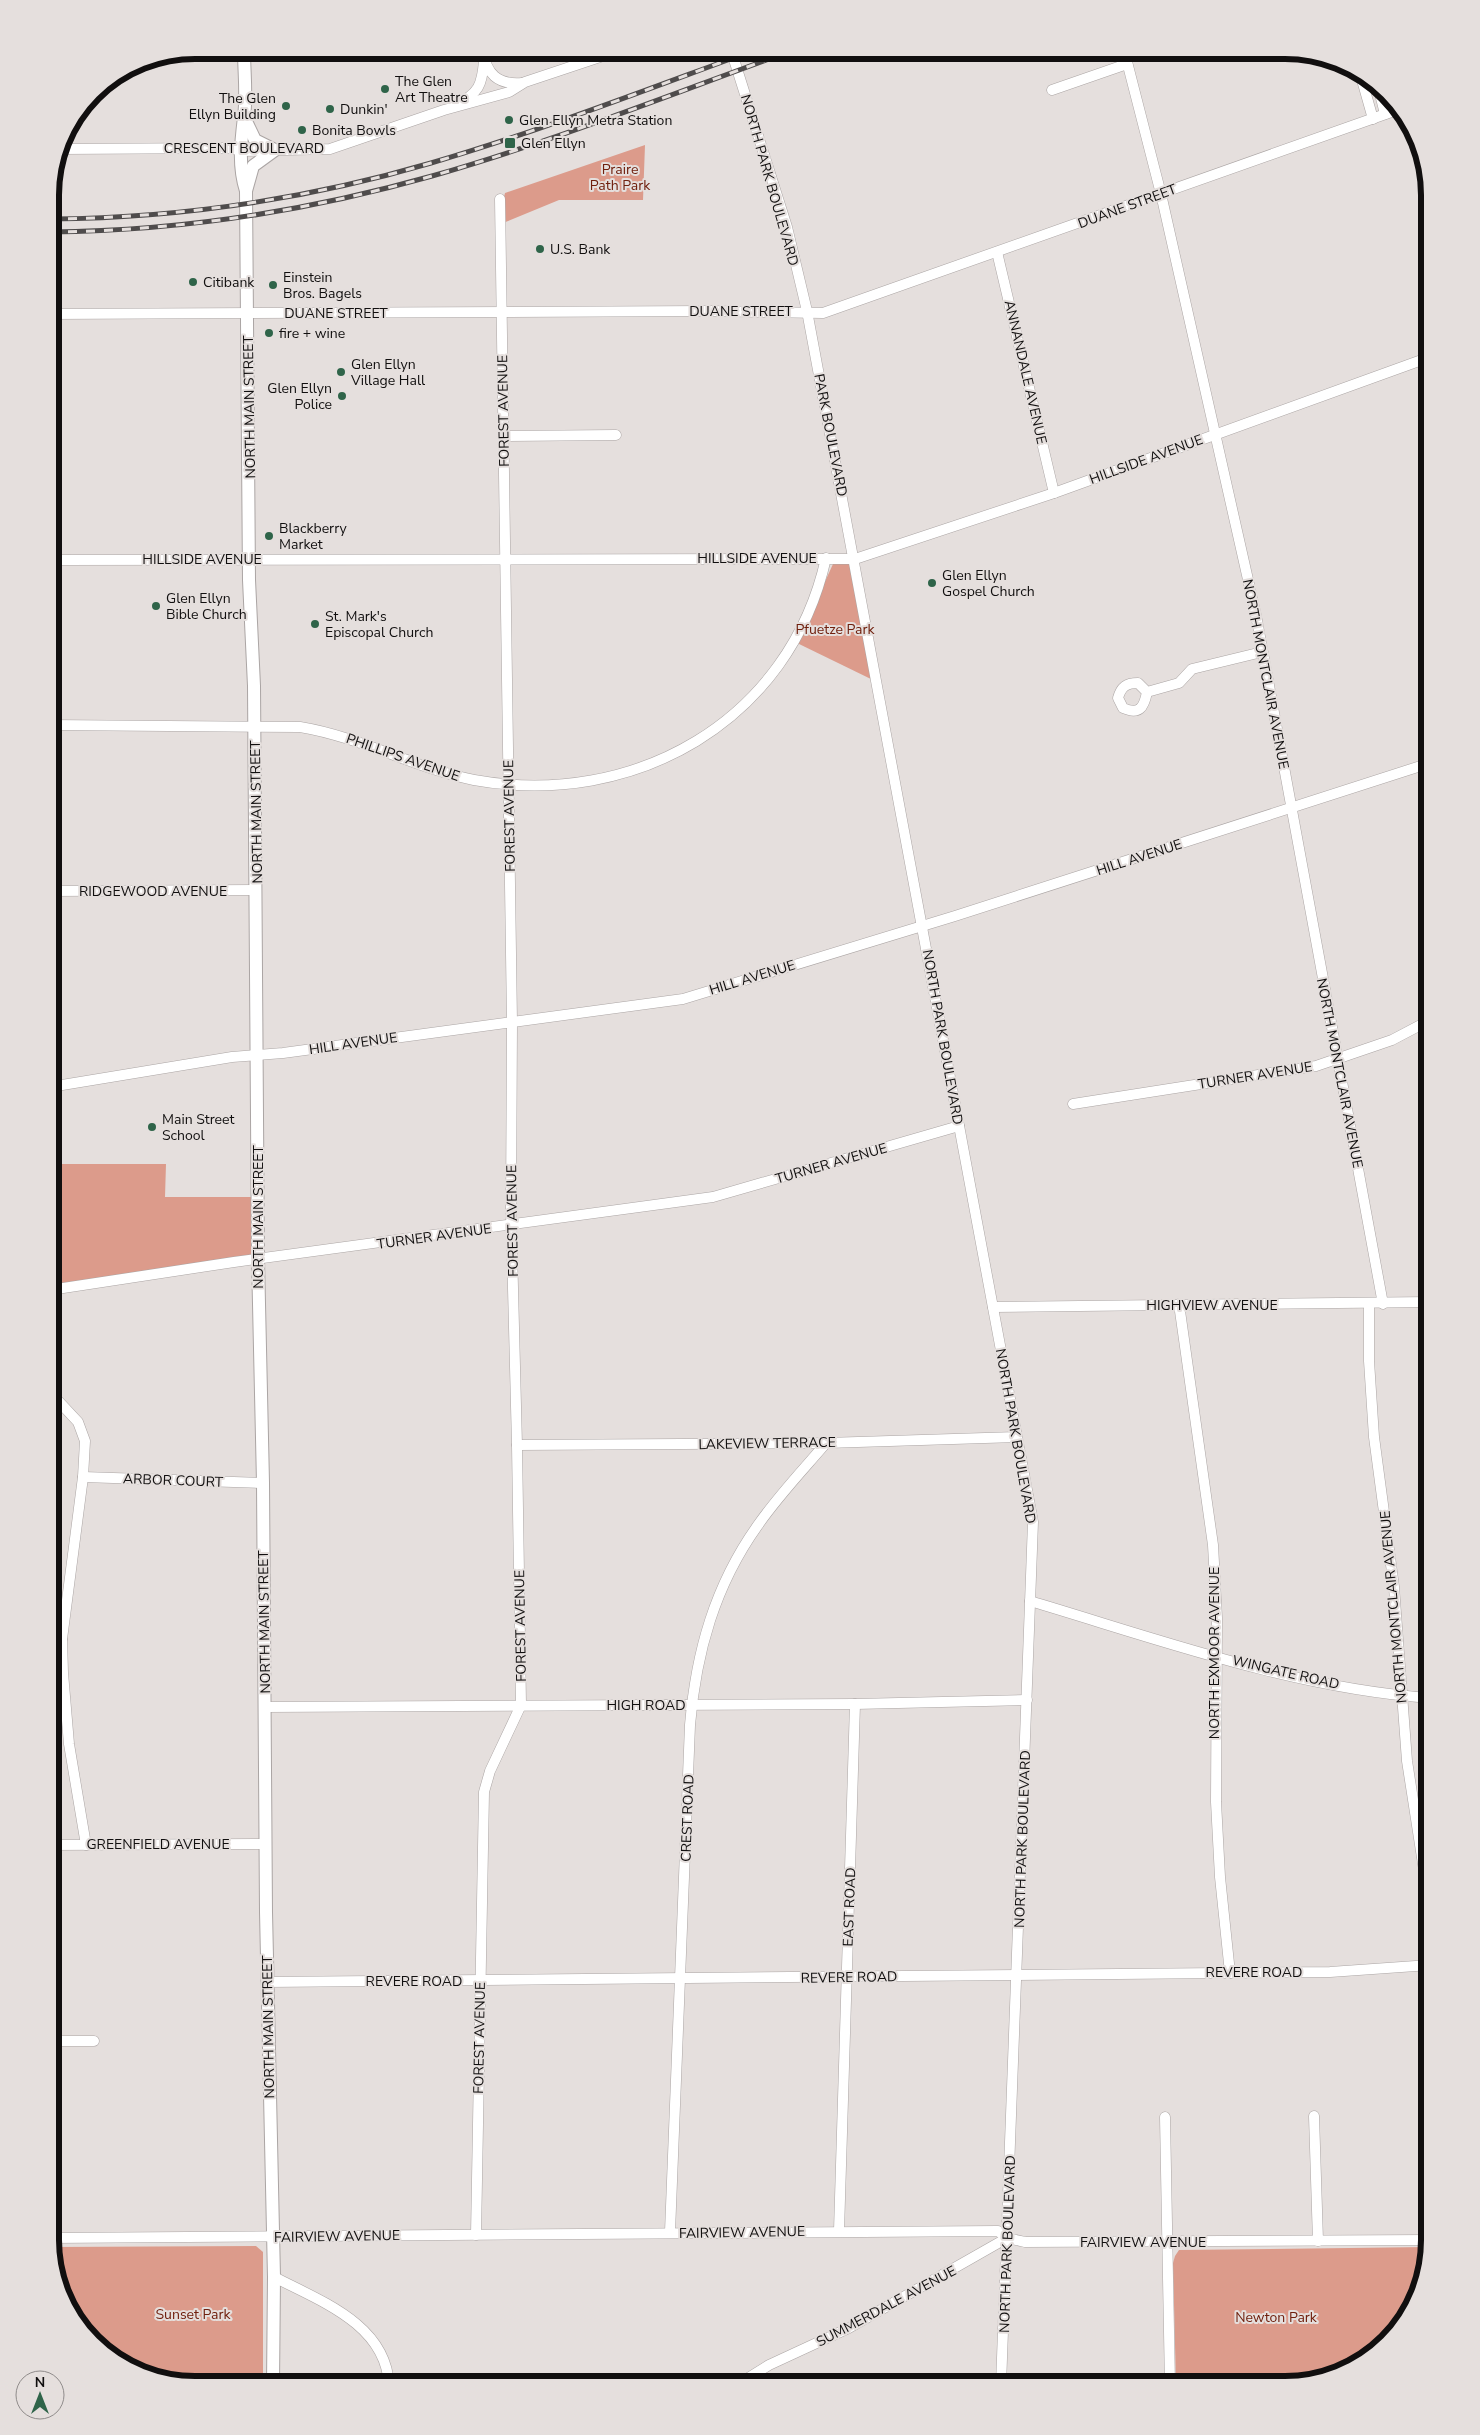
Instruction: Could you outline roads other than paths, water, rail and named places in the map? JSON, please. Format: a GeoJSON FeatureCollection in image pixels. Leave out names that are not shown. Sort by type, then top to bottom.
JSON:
{"type":"FeatureCollection","features":[{"type":"Feature","properties":{"kind":"street","name":"NORTH MAIN STREET"},"geometry":{"type":"LineString","coordinates":[[244,59],[244,117],[241,132],[241,151],[242,178],[246,191],[250,559],[255,725],[258,1259],[263,1483],[267,1982],[274,2277],[274,2376]]}},
{"type":"Feature","properties":{"kind":"street","name":"CRESCENT BOULEVARD"},"geometry":{"type":"LineString","coordinates":[[67,149],[230,148],[241,151],[330,148],[444,110],[508,92],[525,82],[595,59]]}},
{"type":"Feature","properties":{"kind":"street","name":"NORTH PARK BOULEVARD"},"geometry":{"type":"LineString","coordinates":[[734,59],[786,227],[807,312]]}},
{"type":"Feature","properties":{"kind":"street","name":"NORTH MONTCLAIR AVENUE"},"geometry":{"type":"LineString","coordinates":[[1126,59],[1160,194],[1254,606],[1383,1304]]}},
{"type":"Feature","properties":{"kind":"street"},"geometry":{"type":"LineString","coordinates":[[484,61],[499,82],[506,84],[525,82]]}},
{"type":"Feature","properties":{"kind":"street"},"geometry":{"type":"LineString","coordinates":[[444,110],[459,103],[478,89],[482,81],[484,61]]}},
{"type":"Feature","properties":{"kind":"street"},"geometry":{"type":"LineString","coordinates":[[1052,90],[1127,64]]}},
{"type":"Feature","properties":{"kind":"street"},"geometry":{"type":"LineString","coordinates":[[1363,83],[1372,119]]}},
{"type":"Feature","properties":{"kind":"street"},"geometry":{"type":"LineString","coordinates":[[1381,99],[1385,114]]}},
{"type":"Feature","properties":{"kind":"street","name":"DUANE STREET"},"geometry":{"type":"LineString","coordinates":[[59,314],[823,313],[1392,112]]}},
{"type":"Feature","properties":{"kind":"street"},"geometry":{"type":"LineString","coordinates":[[244,117],[255,140],[275,150],[253,166],[246,191]]}},
{"type":"Feature","properties":{"kind":"street","name":"FOREST AVENUE"},"geometry":{"type":"LineString","coordinates":[[476,2234],[484,1792],[490,1771],[521,1705],[511,1224],[512,1022],[500,199]]}},
{"type":"Feature","properties":{"kind":"street","name":"ANNANDALE AVENUE"},"geometry":{"type":"LineString","coordinates":[[998,252],[1054,492]]}},
{"type":"Feature","properties":{"kind":"street","name":"PARK BOULEVARD"},"geometry":{"type":"LineString","coordinates":[[807,312],[855,559]]}},
{"type":"Feature","properties":{"kind":"street","name":"HILLSIDE AVENUE"},"geometry":{"type":"LineString","coordinates":[[59,560],[855,559],[1054,492],[1421,360]]}},
{"type":"Feature","properties":{"kind":"street"},"geometry":{"type":"LineString","coordinates":[[503,436],[616,435]]}},
{"type":"Feature","properties":{"kind":"street","name":"PHILLIPS AVENUE"},"geometry":{"type":"LineString","coordinates":[[59,725],[287,726],[323,731],[376,748],[438,772],[508,785],[562,784],[612,777],[662,760],[713,731],[747,704],[783,660],[819,590],[826,558]]}},
{"type":"Feature","properties":{"kind":"street","name":"NORTH PARK BOULEVARD"},"geometry":{"type":"LineString","coordinates":[[855,559],[1032,1522],[1001,2376]]}},
{"type":"Feature","properties":{"kind":"street"},"geometry":{"type":"LineString","coordinates":[[1147,692],[1179,683],[1192,669],[1262,652]]}},
{"type":"Feature","properties":{"kind":"street","name":"HILL AVENUE"},"geometry":{"type":"LineString","coordinates":[[59,1086],[232,1057],[682,999],[1421,766]]}},
{"type":"Feature","properties":{"kind":"street","name":"RIDGEWOOD AVENUE"},"geometry":{"type":"LineString","coordinates":[[59,891],[256,890]]}},
{"type":"Feature","properties":{"kind":"street","name":"TURNER AVENUE"},"geometry":{"type":"LineString","coordinates":[[1073,1104],[1316,1066],[1392,1040],[1421,1025]]}},
{"type":"Feature","properties":{"kind":"street","name":"TURNER AVENUE"},"geometry":{"type":"LineString","coordinates":[[59,1289],[258,1259],[713,1197],[959,1126]]}},
{"type":"Feature","properties":{"kind":"street","name":"HIGHVIEW AVENUE"},"geometry":{"type":"LineString","coordinates":[[993,1307],[1421,1302]]}},
{"type":"Feature","properties":{"kind":"street","name":"NORTH EXMOOR AVENUE"},"geometry":{"type":"LineString","coordinates":[[1178,1304],[1214,1545],[1216,1588],[1216,1802],[1220,1878],[1230,1972]]}},
{"type":"Feature","properties":{"kind":"street","name":"NORTH MONTCLAIR AVENUE"},"geometry":{"type":"LineString","coordinates":[[1369,1304],[1372,1409],[1394,1587],[1402,1696],[1415,1825],[1421,1859]]}},
{"type":"Feature","properties":{"kind":"street"},"geometry":{"type":"LineString","coordinates":[[59,1402],[78,1422],[85,1441],[83,1476],[62,1638],[62,1673],[69,1744],[86,1845]]}},
{"type":"Feature","properties":{"kind":"street","name":"LAKEVIEW TERRACE"},"geometry":{"type":"LineString","coordinates":[[517,1445],[826,1443],[1017,1437]]}},
{"type":"Feature","properties":{"kind":"street","name":"CREST ROAD"},"geometry":{"type":"LineString","coordinates":[[670,2232],[693,1685],[705,1634],[726,1579],[758,1525],[826,1443]]}},
{"type":"Feature","properties":{"kind":"street","name":"ARBOR COURT"},"geometry":{"type":"LineString","coordinates":[[83,1476],[263,1483]]}},
{"type":"Feature","properties":{"kind":"street","name":"WINGATE ROAD"},"geometry":{"type":"LineString","coordinates":[[1030,1601],[1216,1656],[1309,1679],[1402,1696],[1421,1697]]}},
{"type":"Feature","properties":{"kind":"street","name":"HIGH ROAD"},"geometry":{"type":"LineString","coordinates":[[265,1707],[856,1704],[1027,1700]]}},
{"type":"Feature","properties":{"kind":"street","name":"EAST ROAD"},"geometry":{"type":"LineString","coordinates":[[839,2231],[856,1704]]}},
{"type":"Feature","properties":{"kind":"street","name":"GREENFIELD AVENUE"},"geometry":{"type":"LineString","coordinates":[[59,1845],[266,1844]]}},
{"type":"Feature","properties":{"kind":"street","name":"REVERE ROAD"},"geometry":{"type":"LineString","coordinates":[[267,1982],[1330,1972],[1421,1966]]}},
{"type":"Feature","properties":{"kind":"street"},"geometry":{"type":"LineString","coordinates":[[59,2041],[94,2041]]}},
{"type":"Feature","properties":{"kind":"street"},"geometry":{"type":"LineString","coordinates":[[1314,2116],[1318,2241]]}},
{"type":"Feature","properties":{"kind":"street"},"geometry":{"type":"LineString","coordinates":[[1165,2117],[1170,2376]]}},
{"type":"Feature","properties":{"kind":"street","name":"FAIRVIEW AVENUE"},"geometry":{"type":"LineString","coordinates":[[59,2238],[998,2230],[1007,2238],[1025,2242],[1421,2240]]}},
{"type":"Feature","properties":{"kind":"street","name":"SUMMERDALE AVENUE"},"geometry":{"type":"LineString","coordinates":[[751,2376],[769,2365],[850,2328],[1007,2238]]}},
{"type":"Feature","properties":{"kind":"street"},"geometry":{"type":"LineString","coordinates":[[274,2277],[335,2310],[370,2335],[383,2358],[387,2376]]}},
{"type":"Feature","properties":{"kind":"railway"},"geometry":{"type":"LineString","coordinates":[[59,219],[146,215],[242,204],[338,187],[385,176],[472,151],[730,59]]}},
{"type":"Feature","properties":{"kind":"railway"},"geometry":{"type":"LineString","coordinates":[[59,232],[147,228],[243,217],[291,209],[385,188],[524,148],[769,59]]}},
{"type":"Feature","properties":{"kind":"place","name":"The Glen Art Theatre"},"geometry":{"type":"Point","coordinates":[385,89]}},
{"type":"Feature","properties":{"kind":"place","name":"The Glen Ellyn Building"},"geometry":{"type":"Point","coordinates":[286,106]}},
{"type":"Feature","properties":{"kind":"place","name":"Dunkin'"},"geometry":{"type":"Point","coordinates":[330,109]}},
{"type":"Feature","properties":{"kind":"place","name":"Glen Ellyn Metra Station"},"geometry":{"type":"Point","coordinates":[509,120]}},
{"type":"Feature","properties":{"kind":"place","name":"Bonita Bowls"},"geometry":{"type":"Point","coordinates":[302,130]}},
{"type":"Feature","properties":{"kind":"place","name":"Glen Ellyn"},"geometry":{"type":"Point","coordinates":[510,143]}},
{"type":"Feature","properties":{"kind":"place","name":"U.S. Bank"},"geometry":{"type":"Point","coordinates":[540,249]}},
{"type":"Feature","properties":{"kind":"place","name":"Citibank"},"geometry":{"type":"Point","coordinates":[193,282]}},
{"type":"Feature","properties":{"kind":"place","name":"Einstein Bros. Bagels"},"geometry":{"type":"Point","coordinates":[273,285]}},
{"type":"Feature","properties":{"kind":"place","name":"fire + wine"},"geometry":{"type":"Point","coordinates":[269,333]}},
{"type":"Feature","properties":{"kind":"place","name":"Glen Ellyn Village Hall"},"geometry":{"type":"Point","coordinates":[341,372]}},
{"type":"Feature","properties":{"kind":"place","name":"Glen Ellyn Police"},"geometry":{"type":"Point","coordinates":[342,396]}},
{"type":"Feature","properties":{"kind":"place","name":"Blackberry Market"},"geometry":{"type":"Point","coordinates":[269,536]}},
{"type":"Feature","properties":{"kind":"place","name":"Glen Ellyn Gospel Church"},"geometry":{"type":"Point","coordinates":[932,583]}},
{"type":"Feature","properties":{"kind":"place","name":"Glen Ellyn Bible Church"},"geometry":{"type":"Point","coordinates":[156,606]}},
{"type":"Feature","properties":{"kind":"place","name":"St. Mark's Episcopal Church"},"geometry":{"type":"Point","coordinates":[315,624]}},
{"type":"Feature","properties":{"kind":"place","name":"Main Street School"},"geometry":{"type":"Point","coordinates":[152,1127]}},
{"type":"Feature","properties":{"kind":"park label","name":"Praire Path Park"},"geometry":{"type":"Point","coordinates":[620,177]}},
{"type":"Feature","properties":{"kind":"park label","name":"Pfuetze Park"},"geometry":{"type":"Point","coordinates":[835,629]}},
{"type":"Feature","properties":{"kind":"park label","name":"Sunset Park"},"geometry":{"type":"Point","coordinates":[193,2314]}},
{"type":"Feature","properties":{"kind":"park label","name":"Newton Park"},"geometry":{"type":"Point","coordinates":[1276,2317]}}]}
